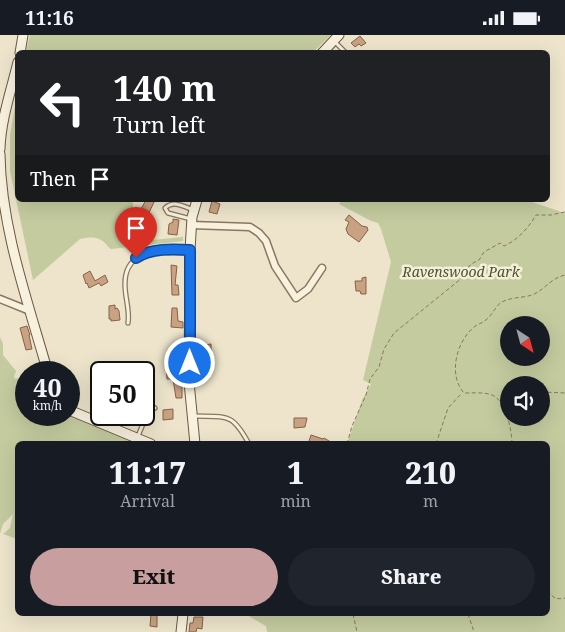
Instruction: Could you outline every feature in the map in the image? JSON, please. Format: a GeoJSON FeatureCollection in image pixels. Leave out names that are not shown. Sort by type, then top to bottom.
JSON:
{"type":"FeatureCollection","features":[{"type":"Feature","properties":{"kind":"street"},"geometry":{"type":"LineString","coordinates":[[20,50],[23,35]]}},
{"type":"Feature","properties":{"kind":"street"},"geometry":{"type":"LineString","coordinates":[[325,50],[336,38]]}},
{"type":"Feature","properties":{"kind":"street"},"geometry":{"type":"LineString","coordinates":[[0,149],[1,131],[15,73]]}},
{"type":"Feature","properties":{"kind":"street"},"geometry":{"type":"LineString","coordinates":[[0,154],[0,180],[12,240],[45,361]]}},
{"type":"Feature","properties":{"kind":"street"},"geometry":{"type":"LineString","coordinates":[[195,441],[189,382],[190,250],[192,218],[196,202]]}},
{"type":"Feature","properties":{"kind":"street"},"geometry":{"type":"LineString","coordinates":[[192,218],[250,227],[259,233],[266,241],[275,266],[296,298],[308,289],[322,268]]}},
{"type":"Feature","properties":{"kind":"street"},"geometry":{"type":"LineString","coordinates":[[0,299],[30,311]]}},
{"type":"Feature","properties":{"kind":"street"},"geometry":{"type":"LineString","coordinates":[[116,426],[143,441]]}},
{"type":"Feature","properties":{"kind":"street"},"geometry":{"type":"LineString","coordinates":[[181,632],[183,616]]}},
{"type":"Feature","properties":{"kind":"lane"},"geometry":{"type":"LineString","coordinates":[[336,38],[344,50]]}},
{"type":"Feature","properties":{"kind":"lane"},"geometry":{"type":"LineString","coordinates":[[177,203],[192,218],[168,213],[165,207],[177,203]]}},
{"type":"Feature","properties":{"kind":"lane"},"geometry":{"type":"LineString","coordinates":[[128,323],[129,315],[125,278],[133,261],[141,255],[149,253],[165,250],[190,250]]}},
{"type":"Feature","properties":{"kind":"lane"},"geometry":{"type":"LineString","coordinates":[[192,415],[222,417],[235,421],[248,441]]}},
{"type":"Feature","properties":{"kind":"lane"},"geometry":{"type":"LineString","coordinates":[[137,439],[142,426]]}},
{"type":"Feature","properties":{"kind":"path"},"geometry":{"type":"LineString","coordinates":[[348,441],[352,426],[366,395],[370,379],[379,367],[384,349],[394,333],[462,278],[471,264],[479,260],[484,252],[500,243],[504,246],[507,245],[529,226],[536,215],[551,215],[565,212]]}},
{"type":"Feature","properties":{"kind":"path"},"geometry":{"type":"LineString","coordinates":[[512,441],[508,420],[499,400],[489,394],[464,393],[458,387],[454,369],[457,354],[468,334],[474,327],[488,319],[500,303],[534,294],[552,279],[565,275]]}},
{"type":"Feature","properties":{"kind":"path"},"geometry":{"type":"LineString","coordinates":[[437,441],[448,408],[463,392]]}},
{"type":"Feature","properties":{"kind":"path"},"geometry":{"type":"LineString","coordinates":[[550,393],[565,393]]}},
{"type":"Feature","properties":{"kind":"path"},"geometry":{"type":"LineString","coordinates":[[550,594],[559,599],[565,598]]}},
{"type":"Feature","properties":{"kind":"path"},"geometry":{"type":"LineString","coordinates":[[353,616],[357,632]]}},
{"type":"Feature","properties":{"kind":"path"},"geometry":{"type":"LineString","coordinates":[[469,616],[474,632]]}},
{"type":"Feature","properties":{"kind":"green space"},"geometry":{"type":"Polygon","coordinates":[[[30,35],[331,35],[315,50],[26,50],[30,35]]]}},
{"type":"Feature","properties":{"kind":"green space"},"geometry":{"type":"Polygon","coordinates":[[[15,106],[15,195],[10,171],[10,135],[15,106]]]}},
{"type":"Feature","properties":{"kind":"green space"},"geometry":{"type":"Polygon","coordinates":[[[17,202],[133,202],[133,242],[183,237],[183,241],[111,249],[96,238],[80,239],[33,280],[17,202]]]}},
{"type":"Feature","properties":{"kind":"green space","name":"Ravenswood Park"},"geometry":{"type":"Polygon","coordinates":[[[341,202],[532,202],[565,213],[565,632],[267,632],[266,626],[248,616],[550,616],[550,441],[348,441],[362,400],[371,384],[363,380],[391,262],[378,223],[339,204],[341,202]]]}},
{"type":"Feature","properties":{"kind":"green space"},"geometry":{"type":"Polygon","coordinates":[[[0,337],[3,344],[3,355],[15,370],[15,426],[80,426],[80,420],[90,424],[90,426],[96,426],[134,441],[15,441],[15,538],[3,534],[10,528],[13,514],[3,524],[0,534],[0,337]]]}},
{"type":"Feature","properties":{"kind":"building"},"geometry":{"type":"Polygon","coordinates":[[[360,36],[366,43],[355,47],[351,43],[360,36]]]}},
{"type":"Feature","properties":{"kind":"building"},"geometry":{"type":"Polygon","coordinates":[[[145,202],[154,202],[146,219],[140,217],[143,210],[141,209],[145,202]]]}},
{"type":"Feature","properties":{"kind":"building"},"geometry":{"type":"Polygon","coordinates":[[[212,202],[220,204],[217,214],[209,212],[212,202]]]}},
{"type":"Feature","properties":{"kind":"building"},"geometry":{"type":"Polygon","coordinates":[[[349,215],[362,226],[367,227],[368,230],[359,242],[348,234],[346,229],[349,222],[345,220],[349,215]]]}},
{"type":"Feature","properties":{"kind":"building"},"geometry":{"type":"Polygon","coordinates":[[[173,219],[179,220],[177,235],[168,234],[169,224],[173,222],[173,219]]]}},
{"type":"Feature","properties":{"kind":"building"},"geometry":{"type":"Polygon","coordinates":[[[171,265],[177,266],[175,285],[178,285],[179,295],[172,295],[171,265]]]}},
{"type":"Feature","properties":{"kind":"building"},"geometry":{"type":"Polygon","coordinates":[[[90,271],[95,281],[105,275],[108,282],[101,286],[99,283],[89,288],[83,275],[90,271]]]}},
{"type":"Feature","properties":{"kind":"building"},"geometry":{"type":"Polygon","coordinates":[[[366,277],[366,294],[361,294],[360,291],[356,291],[355,281],[362,281],[362,278],[366,277]]]}},
{"type":"Feature","properties":{"kind":"building"},"geometry":{"type":"Polygon","coordinates":[[[115,305],[115,309],[117,308],[119,311],[120,320],[111,321],[109,319],[109,306],[115,305]]]}},
{"type":"Feature","properties":{"kind":"building"},"geometry":{"type":"Polygon","coordinates":[[[172,308],[177,308],[178,321],[183,322],[183,328],[171,327],[172,308]]]}},
{"type":"Feature","properties":{"kind":"building"},"geometry":{"type":"Polygon","coordinates":[[[27,326],[32,349],[26,350],[20,328],[27,326]]]}},
{"type":"Feature","properties":{"kind":"building"},"geometry":{"type":"Polygon","coordinates":[[[211,344],[211,360],[205,361],[204,345],[211,344]]]}},
{"type":"Feature","properties":{"kind":"building"},"geometry":{"type":"Polygon","coordinates":[[[166,362],[179,362],[179,369],[175,369],[175,378],[179,378],[179,386],[182,386],[182,398],[176,398],[173,379],[167,379],[166,362]]]}},
{"type":"Feature","properties":{"kind":"building"},"geometry":{"type":"Polygon","coordinates":[[[173,409],[173,419],[163,420],[163,410],[173,409]]]}},
{"type":"Feature","properties":{"kind":"building"},"geometry":{"type":"Polygon","coordinates":[[[294,418],[307,418],[305,427],[294,428],[294,418]]]}},
{"type":"Feature","properties":{"kind":"building"},"geometry":{"type":"Polygon","coordinates":[[[311,435],[329,441],[309,441],[311,435]]]}},
{"type":"Feature","properties":{"kind":"building"},"geometry":{"type":"Polygon","coordinates":[[[151,616],[157,616],[157,627],[150,626],[151,616]]]}},
{"type":"Feature","properties":{"kind":"building"},"geometry":{"type":"Polygon","coordinates":[[[194,617],[203,617],[202,629],[197,628],[196,632],[189,632],[190,623],[193,623],[194,617]]]}},
{"type":"Feature","properties":{"kind":"route"},"geometry":{"type":"LineString","coordinates":[[136,258],[144,254],[165,250],[190,250],[190,363]]}}]}
